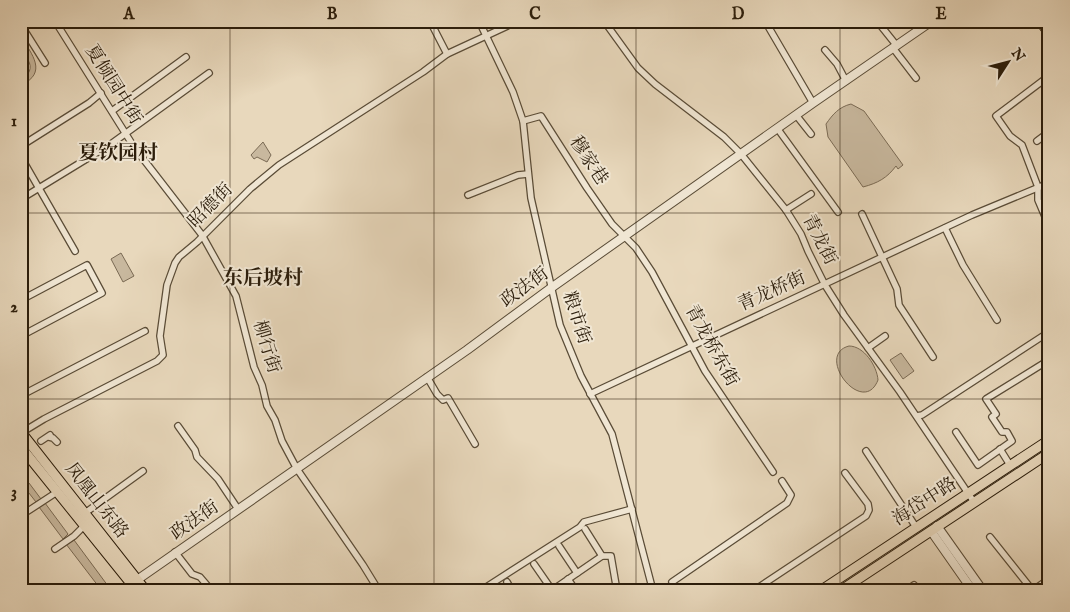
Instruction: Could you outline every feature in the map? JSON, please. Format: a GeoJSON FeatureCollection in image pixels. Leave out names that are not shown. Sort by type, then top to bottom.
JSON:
{"type":"FeatureCollection","features":[{"type":"Feature","properties":{"kind":"main road"},"geometry":{"type":"LineString","coordinates":[[1040,21],[1049,33]]}},
{"type":"Feature","properties":{"kind":"main road","name":"凤凰山东路"},"geometry":{"type":"LineString","coordinates":[[21,432],[85,513],[135,585]]}},
{"type":"Feature","properties":{"kind":"main road","name":"海岱中路"},"geometry":{"type":"LineString","coordinates":[[820,591],[1049,440]]}},
{"type":"Feature","properties":{"kind":"main road","name":"凤凰山东路"},"geometry":{"type":"LineString","coordinates":[[21,448],[135,585],[146,591]]}},
{"type":"Feature","properties":{"kind":"main road","name":"海岱中路"},"geometry":{"type":"LineString","coordinates":[[840,591],[1049,453]]}},
{"type":"Feature","properties":{"kind":"street","name":"夏倾园中街"},"geometry":{"type":"LineString","coordinates":[[55,21],[144,160],[202,235]]}},
{"type":"Feature","properties":{"kind":"street"},"geometry":{"type":"LineString","coordinates":[[430,21],[447,54]]}},
{"type":"Feature","properties":{"kind":"street","name":"粮市街"},"geometry":{"type":"LineString","coordinates":[[479,21],[513,92],[523,121],[531,198],[560,324],[590,394],[612,434],[653,591]]}},
{"type":"Feature","properties":{"kind":"street","name":"昭德街"},"geometry":{"type":"LineString","coordinates":[[21,432],[44,418],[157,361],[163,355],[160,336],[170,273],[179,257],[197,242],[250,189],[280,165],[423,72],[447,54],[518,21]]}},
{"type":"Feature","properties":{"kind":"street","name":"青龙街"},"geometry":{"type":"LineString","coordinates":[[604,21],[638,68],[655,84],[724,137],[741,154],[786,210],[801,234],[825,285],[844,315],[917,416],[974,502]]}},
{"type":"Feature","properties":{"kind":"street"},"geometry":{"type":"LineString","coordinates":[[765,21],[813,103]]}},
{"type":"Feature","properties":{"kind":"street"},"geometry":{"type":"LineString","coordinates":[[877,21],[916,78]]}},
{"type":"Feature","properties":{"kind":"street","name":"政法街"},"geometry":{"type":"LineString","coordinates":[[135,585],[176,552],[297,469],[777,128],[932,21]]}},
{"type":"Feature","properties":{"kind":"street"},"geometry":{"type":"LineString","coordinates":[[21,25],[45,63]]}},
{"type":"Feature","properties":{"kind":"street"},"geometry":{"type":"LineString","coordinates":[[825,50],[837,64],[846,81]]}},
{"type":"Feature","properties":{"kind":"street"},"geometry":{"type":"LineString","coordinates":[[112,111],[186,57]]}},
{"type":"Feature","properties":{"kind":"street"},"geometry":{"type":"LineString","coordinates":[[21,199],[94,156],[209,73]]}},
{"type":"Feature","properties":{"kind":"street"},"geometry":{"type":"LineString","coordinates":[[1049,76],[996,116],[1010,136],[1022,145],[1038,187],[1038,200],[1049,226]]}},
{"type":"Feature","properties":{"kind":"street"},"geometry":{"type":"LineString","coordinates":[[21,146],[89,103],[101,93]]}},
{"type":"Feature","properties":{"kind":"street"},"geometry":{"type":"LineString","coordinates":[[796,115],[811,134]]}},
{"type":"Feature","properties":{"kind":"street","name":"穆家巷"},"geometry":{"type":"LineString","coordinates":[[523,121],[541,116],[587,188],[612,224],[624,236]]}},
{"type":"Feature","properties":{"kind":"street"},"geometry":{"type":"LineString","coordinates":[[777,128],[838,212]]}},
{"type":"Feature","properties":{"kind":"street"},"geometry":{"type":"LineString","coordinates":[[1037,141],[1049,132]]}},
{"type":"Feature","properties":{"kind":"street"},"geometry":{"type":"LineString","coordinates":[[21,157],[75,251]]}},
{"type":"Feature","properties":{"kind":"street"},"geometry":{"type":"LineString","coordinates":[[468,195],[518,175],[528,174]]}},
{"type":"Feature","properties":{"kind":"street","name":"青龙桥街"},"geometry":{"type":"LineString","coordinates":[[590,394],[691,345],[825,285],[945,228],[1049,183]]}},
{"type":"Feature","properties":{"kind":"street"},"geometry":{"type":"LineString","coordinates":[[786,210],[811,194]]}},
{"type":"Feature","properties":{"kind":"street"},"geometry":{"type":"LineString","coordinates":[[862,214],[897,289],[899,305],[932,356]]}},
{"type":"Feature","properties":{"kind":"street"},"geometry":{"type":"LineString","coordinates":[[945,228],[963,265],[997,320]]}},
{"type":"Feature","properties":{"kind":"street","name":"柳行街"},"geometry":{"type":"LineString","coordinates":[[202,235],[236,296],[254,367],[262,385],[267,406],[297,469],[379,591]]}},
{"type":"Feature","properties":{"kind":"street","name":"青龙桥东街"},"geometry":{"type":"LineString","coordinates":[[624,236],[636,248],[652,272],[716,388],[773,472]]}},
{"type":"Feature","properties":{"kind":"street"},"geometry":{"type":"LineString","coordinates":[[21,300],[86,265],[102,293],[21,336]]}},
{"type":"Feature","properties":{"kind":"street"},"geometry":{"type":"LineString","coordinates":[[24,394],[145,331]]}},
{"type":"Feature","properties":{"kind":"street"},"geometry":{"type":"LineString","coordinates":[[917,416],[922,416],[1049,332]]}},
{"type":"Feature","properties":{"kind":"street"},"geometry":{"type":"LineString","coordinates":[[868,348],[885,336]]}},
{"type":"Feature","properties":{"kind":"street"},"geometry":{"type":"LineString","coordinates":[[956,432],[978,465],[1012,441],[1007,432],[1002,432],[992,417],[996,414],[986,399],[1049,360]]}},
{"type":"Feature","properties":{"kind":"street"},"geometry":{"type":"LineString","coordinates":[[427,377],[437,394],[443,400],[448,398],[475,444]]}},
{"type":"Feature","properties":{"kind":"street"},"geometry":{"type":"LineString","coordinates":[[178,426],[195,450],[197,457],[218,479],[238,509]]}},
{"type":"Feature","properties":{"kind":"street"},"geometry":{"type":"LineString","coordinates":[[41,441],[50,436],[57,442]]}},
{"type":"Feature","properties":{"kind":"street"},"geometry":{"type":"LineString","coordinates":[[1000,449],[1010,465]]}},
{"type":"Feature","properties":{"kind":"street"},"geometry":{"type":"LineString","coordinates":[[866,451],[916,527]]}},
{"type":"Feature","properties":{"kind":"street"},"geometry":{"type":"LineString","coordinates":[[85,513],[143,471]]}},
{"type":"Feature","properties":{"kind":"street"},"geometry":{"type":"LineString","coordinates":[[753,591],[866,516],[869,510],[868,504],[845,473]]}},
{"type":"Feature","properties":{"kind":"street"},"geometry":{"type":"LineString","coordinates":[[672,582],[787,502],[791,496],[782,481]]}},
{"type":"Feature","properties":{"kind":"street"},"geometry":{"type":"LineString","coordinates":[[28,511],[57,492]]}},
{"type":"Feature","properties":{"kind":"street"},"geometry":{"type":"LineString","coordinates":[[480,591],[580,527],[584,522],[632,509]]}},
{"type":"Feature","properties":{"kind":"street"},"geometry":{"type":"LineString","coordinates":[[56,549],[84,526]]}},
{"type":"Feature","properties":{"kind":"street"},"geometry":{"type":"LineString","coordinates":[[934,529],[973,591]]}},
{"type":"Feature","properties":{"kind":"street"},"geometry":{"type":"LineString","coordinates":[[934,529],[983,591]]}},
{"type":"Feature","properties":{"kind":"street"},"geometry":{"type":"LineString","coordinates":[[584,530],[602,556]]}},
{"type":"Feature","properties":{"kind":"street"},"geometry":{"type":"LineString","coordinates":[[990,537],[1033,591],[1049,579]]}},
{"type":"Feature","properties":{"kind":"street"},"geometry":{"type":"LineString","coordinates":[[559,546],[577,573]]}},
{"type":"Feature","properties":{"kind":"street"},"geometry":{"type":"LineString","coordinates":[[176,552],[192,574],[200,577],[212,591]]}},
{"type":"Feature","properties":{"kind":"street"},"geometry":{"type":"LineString","coordinates":[[534,564],[551,590],[602,556],[611,556],[617,591]]}},
{"type":"Feature","properties":{"kind":"street"},"geometry":{"type":"LineString","coordinates":[[568,579],[576,591]]}},
{"type":"Feature","properties":{"kind":"street"},"geometry":{"type":"LineString","coordinates":[[506,582],[512,591]]}},
{"type":"Feature","properties":{"kind":"street"},"geometry":{"type":"LineString","coordinates":[[122,591],[135,585]]}},
{"type":"Feature","properties":{"kind":"street"},"geometry":{"type":"LineString","coordinates":[[906,591],[914,585]]}},
{"type":"Feature","properties":{"kind":"shaded area"},"geometry":{"type":"Polygon","coordinates":[[[21,37],[33,56],[36,69],[34,75],[21,85],[21,80],[28,74],[30,66],[28,60],[21,64],[21,37]]]}},
{"type":"Feature","properties":{"kind":"shaded area"},"geometry":{"type":"Polygon","coordinates":[[[851,104],[864,111],[903,165],[898,169],[896,166],[882,180],[863,187],[828,137],[826,124],[837,111],[851,104]]]}},
{"type":"Feature","properties":{"kind":"shaded area"},"geometry":{"type":"Polygon","coordinates":[[[263,142],[271,155],[267,162],[257,157],[254,159],[251,155],[263,142]]]}},
{"type":"Feature","properties":{"kind":"shaded area"},"geometry":{"type":"Polygon","coordinates":[[[121,253],[134,276],[123,282],[111,259],[121,253]]]}},
{"type":"Feature","properties":{"kind":"shaded area"},"geometry":{"type":"Polygon","coordinates":[[[849,346],[860,349],[865,353],[875,369],[878,380],[871,390],[862,392],[853,388],[845,381],[839,371],[837,360],[840,352],[849,346]]]}},
{"type":"Feature","properties":{"kind":"shaded area"},"geometry":{"type":"Polygon","coordinates":[[[901,353],[914,371],[903,379],[890,360],[901,353]]]}},
{"type":"Feature","properties":{"kind":"shaded area"},"geometry":{"type":"Polygon","coordinates":[[[29,483],[41,499],[36,502],[25,488],[29,483]]]}},
{"type":"Feature","properties":{"kind":"shaded area"},"geometry":{"type":"Polygon","coordinates":[[[45,503],[68,534],[63,539],[39,507],[45,503]]]}},
{"type":"Feature","properties":{"kind":"shaded area"},"geometry":{"type":"Polygon","coordinates":[[[74,540],[110,591],[102,591],[66,544],[74,540]]]}},
{"type":"Feature","properties":{"kind":"district","name":"夏钦园村"},"geometry":{"type":"Point","coordinates":[118,153]}},
{"type":"Feature","properties":{"kind":"district","name":"东后坡村"},"geometry":{"type":"Point","coordinates":[263,278]}}]}
